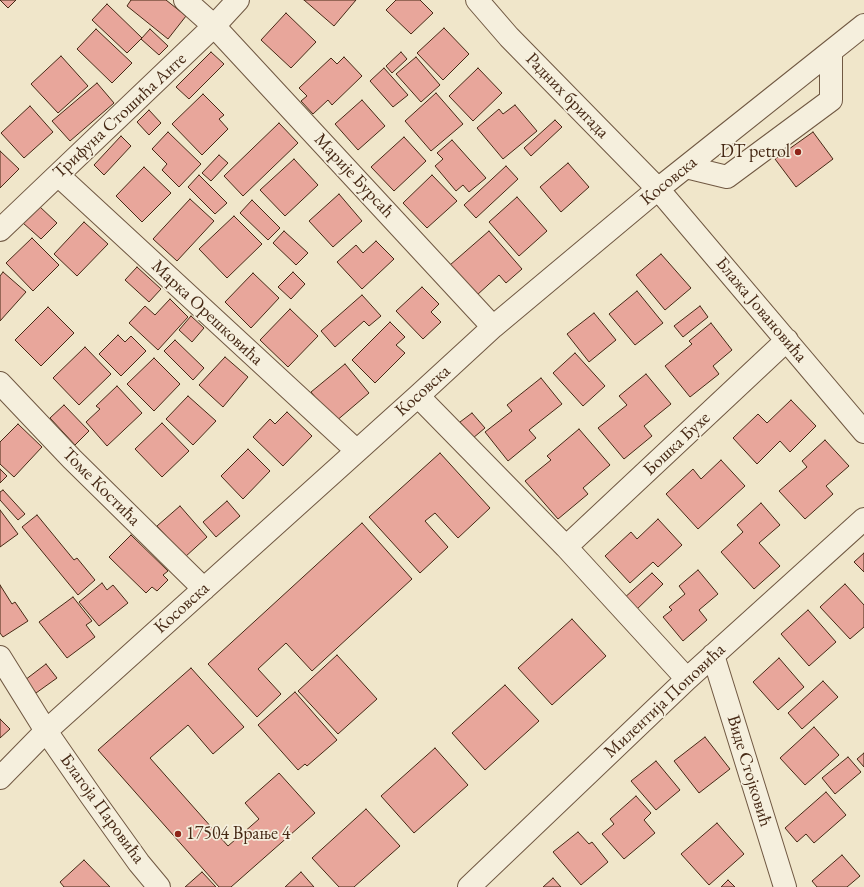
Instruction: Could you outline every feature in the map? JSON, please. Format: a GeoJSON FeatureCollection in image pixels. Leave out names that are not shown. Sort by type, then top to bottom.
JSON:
{"type":"FeatureCollection","features":[{"type":"Feature","properties":{"kind":"street","name":"Марије Бурсаћ"},"geometry":{"type":"LineString","coordinates":[[185,0],[214,26],[494,326]]}},
{"type":"Feature","properties":{"kind":"street","name":"Трифуна Стошића Анте"},"geometry":{"type":"LineString","coordinates":[[0,230],[214,26],[238,0]]}},
{"type":"Feature","properties":{"kind":"street","name":"Радних бригада"},"geometry":{"type":"LineString","coordinates":[[477,0],[509,37],[658,189]]}},
{"type":"Feature","properties":{"kind":"street","name":"Косовска"},"geometry":{"type":"LineString","coordinates":[[0,778],[46,731],[494,326],[658,189],[864,25]]}},
{"type":"Feature","properties":{"kind":"street"},"geometry":{"type":"LineString","coordinates":[[686,167],[727,177],[832,100],[831,52]]}},
{"type":"Feature","properties":{"kind":"street","name":"Марка Орешковића"},"geometry":{"type":"LineString","coordinates":[[58,175],[357,451]]}},
{"type":"Feature","properties":{"kind":"street","name":"Блажа Јовановића"},"geometry":{"type":"LineString","coordinates":[[658,189],[864,432]]}},
{"type":"Feature","properties":{"kind":"street","name":"Бошка Бухе"},"geometry":{"type":"LineString","coordinates":[[566,547],[787,340]]}},
{"type":"Feature","properties":{"kind":"street","name":"Томе Костића"},"geometry":{"type":"LineString","coordinates":[[0,383],[72,459],[204,589]]}},
{"type":"Feature","properties":{"kind":"street"},"geometry":{"type":"LineString","coordinates":[[418,396],[566,547],[687,679]]}},
{"type":"Feature","properties":{"kind":"street","name":"Милентија Поповића"},"geometry":{"type":"LineString","coordinates":[[471,886],[687,679],[864,519]]}},
{"type":"Feature","properties":{"kind":"street","name":"Виде Стојковић"},"geometry":{"type":"LineString","coordinates":[[713,655],[785,887]]}},
{"type":"Feature","properties":{"kind":"street","name":"Благоја Паровића"},"geometry":{"type":"LineString","coordinates":[[0,657],[46,731],[139,863],[159,887]]}},
{"type":"Feature","properties":{"kind":"building"},"geometry":{"type":"Polygon","coordinates":[[[0,0],[16,0],[8,8],[0,0]]]}},
{"type":"Feature","properties":{"kind":"building"},"geometry":{"type":"Polygon","coordinates":[[[131,0],[166,0],[186,16],[168,39],[127,6],[131,0]]]}},
{"type":"Feature","properties":{"kind":"building"},"geometry":{"type":"Polygon","coordinates":[[[304,0],[356,0],[334,26],[304,0]]]}},
{"type":"Feature","properties":{"kind":"building"},"geometry":{"type":"Polygon","coordinates":[[[396,0],[420,0],[433,13],[411,34],[386,10],[396,0]]]}},
{"type":"Feature","properties":{"kind":"building"},"geometry":{"type":"Polygon","coordinates":[[[107,4],[142,38],[127,53],[92,20],[107,4]]]}},
{"type":"Feature","properties":{"kind":"building"},"geometry":{"type":"Polygon","coordinates":[[[286,13],[316,42],[291,68],[261,40],[286,13]]]}},
{"type":"Feature","properties":{"kind":"building"},"geometry":{"type":"Polygon","coordinates":[[[444,28],[469,54],[443,80],[417,53],[444,28]]]}},
{"type":"Feature","properties":{"kind":"building"},"geometry":{"type":"Polygon","coordinates":[[[96,29],[132,63],[112,83],[77,49],[96,29]]]}},
{"type":"Feature","properties":{"kind":"building"},"geometry":{"type":"Polygon","coordinates":[[[150,29],[168,46],[159,55],[141,39],[150,29]]]}},
{"type":"Feature","properties":{"kind":"building"},"geometry":{"type":"Polygon","coordinates":[[[211,52],[224,64],[189,99],[176,87],[211,52]]]}},
{"type":"Feature","properties":{"kind":"building"},"geometry":{"type":"Polygon","coordinates":[[[401,52],[407,59],[392,73],[386,66],[401,52]]]}},
{"type":"Feature","properties":{"kind":"building"},"geometry":{"type":"Polygon","coordinates":[[[61,56],[88,86],[58,113],[31,84],[61,56]]]}},
{"type":"Feature","properties":{"kind":"building"},"geometry":{"type":"Polygon","coordinates":[[[344,57],[362,76],[332,105],[328,100],[313,114],[301,101],[307,96],[299,88],[331,58],[337,64],[344,57]]]}},
{"type":"Feature","properties":{"kind":"building"},"geometry":{"type":"Polygon","coordinates":[[[416,57],[440,85],[421,102],[396,74],[416,57]]]}},
{"type":"Feature","properties":{"kind":"building"},"geometry":{"type":"Polygon","coordinates":[[[384,68],[408,95],[393,107],[370,81],[384,68]]]}},
{"type":"Feature","properties":{"kind":"building"},"geometry":{"type":"Polygon","coordinates":[[[478,68],[502,93],[473,121],[449,96],[478,68]]]}},
{"type":"Feature","properties":{"kind":"building"},"geometry":{"type":"Polygon","coordinates":[[[97,83],[114,103],[70,141],[52,121],[97,83]]]}},
{"type":"Feature","properties":{"kind":"building"},"geometry":{"type":"Polygon","coordinates":[[[436,93],[463,124],[431,151],[405,121],[436,93]]]}},
{"type":"Feature","properties":{"kind":"building"},"geometry":{"type":"Polygon","coordinates":[[[203,94],[224,115],[219,119],[228,129],[202,155],[172,124],[203,94]]]}},
{"type":"Feature","properties":{"kind":"building"},"geometry":{"type":"Polygon","coordinates":[[[362,100],[385,126],[358,150],[335,124],[362,100]]]}},
{"type":"Feature","properties":{"kind":"building"},"geometry":{"type":"Polygon","coordinates":[[[515,105],[537,131],[503,159],[477,128],[499,109],[503,114],[515,105]]]}},
{"type":"Feature","properties":{"kind":"building"},"geometry":{"type":"Polygon","coordinates":[[[30,106],[53,132],[24,158],[1,133],[30,106]]]}},
{"type":"Feature","properties":{"kind":"building"},"geometry":{"type":"Polygon","coordinates":[[[149,110],[161,123],[149,135],[137,122],[149,110]]]}},
{"type":"Feature","properties":{"kind":"building"},"geometry":{"type":"Polygon","coordinates":[[[555,120],[562,127],[531,156],[524,148],[555,120]]]}},
{"type":"Feature","properties":{"kind":"building"},"geometry":{"type":"Polygon","coordinates":[[[279,123],[298,143],[243,196],[224,176],[279,123]]]}},
{"type":"Feature","properties":{"kind":"building"},"geometry":{"type":"Polygon","coordinates":[[[168,132],[201,164],[179,187],[162,170],[167,164],[152,149],[168,132]]]}},
{"type":"Feature","properties":{"kind":"building"},"geometry":{"type":"Polygon","coordinates":[[[813,132],[833,159],[796,187],[775,159],[813,132]]]}},
{"type":"Feature","properties":{"kind":"building"},"geometry":{"type":"Polygon","coordinates":[[[121,136],[131,146],[104,175],[94,165],[121,136]]]}},
{"type":"Feature","properties":{"kind":"building"},"geometry":{"type":"Polygon","coordinates":[[[404,137],[426,161],[394,191],[371,167],[404,137]]]}},
{"type":"Feature","properties":{"kind":"building"},"geometry":{"type":"Polygon","coordinates":[[[452,140],[486,178],[469,192],[463,185],[456,191],[435,166],[443,159],[437,153],[452,140]]]}},
{"type":"Feature","properties":{"kind":"building"},"geometry":{"type":"Polygon","coordinates":[[[0,151],[19,169],[0,188],[0,151]]]}},
{"type":"Feature","properties":{"kind":"building"},"geometry":{"type":"Polygon","coordinates":[[[219,155],[228,163],[211,181],[202,173],[219,155]]]}},
{"type":"Feature","properties":{"kind":"building"},"geometry":{"type":"Polygon","coordinates":[[[294,159],[318,185],[285,216],[260,190],[294,159]]]}},
{"type":"Feature","properties":{"kind":"building"},"geometry":{"type":"Polygon","coordinates":[[[568,163],[589,187],[561,212],[540,187],[568,163]]]}},
{"type":"Feature","properties":{"kind":"building"},"geometry":{"type":"Polygon","coordinates":[[[506,166],[518,179],[476,218],[464,205],[506,166]]]}},
{"type":"Feature","properties":{"kind":"building"},"geometry":{"type":"Polygon","coordinates":[[[144,167],[171,193],[142,222],[116,196],[144,167]]]}},
{"type":"Feature","properties":{"kind":"building"},"geometry":{"type":"Polygon","coordinates":[[[199,175],[227,203],[215,214],[188,187],[199,175]]]}},
{"type":"Feature","properties":{"kind":"building"},"geometry":{"type":"Polygon","coordinates":[[[432,175],[457,201],[427,228],[403,203],[432,175]]]}},
{"type":"Feature","properties":{"kind":"building"},"geometry":{"type":"Polygon","coordinates":[[[339,194],[362,221],[333,247],[309,221],[339,194]]]}},
{"type":"Feature","properties":{"kind":"building"},"geometry":{"type":"Polygon","coordinates":[[[517,197],[547,231],[519,256],[489,222],[517,197]]]}},
{"type":"Feature","properties":{"kind":"building"},"geometry":{"type":"Polygon","coordinates":[[[190,199],[214,221],[177,261],[153,239],[190,199]]]}},
{"type":"Feature","properties":{"kind":"building"},"geometry":{"type":"Polygon","coordinates":[[[252,200],[280,228],[268,240],[240,213],[252,200]]]}},
{"type":"Feature","properties":{"kind":"building"},"geometry":{"type":"Polygon","coordinates":[[[39,206],[57,223],[41,239],[23,223],[39,206]]]}},
{"type":"Feature","properties":{"kind":"building"},"geometry":{"type":"Polygon","coordinates":[[[234,216],[262,244],[227,278],[199,249],[234,216]]]}},
{"type":"Feature","properties":{"kind":"building"},"geometry":{"type":"Polygon","coordinates":[[[84,222],[108,244],[77,276],[54,254],[84,222]]]}},
{"type":"Feature","properties":{"kind":"building"},"geometry":{"type":"Polygon","coordinates":[[[284,231],[308,253],[296,265],[273,243],[284,231]]]}},
{"type":"Feature","properties":{"kind":"building"},"geometry":{"type":"Polygon","coordinates":[[[489,231],[522,269],[506,283],[499,275],[477,295],[450,265],[489,231]]]}},
{"type":"Feature","properties":{"kind":"building"},"geometry":{"type":"Polygon","coordinates":[[[32,238],[59,265],[33,291],[6,263],[32,238]]]}},
{"type":"Feature","properties":{"kind":"building"},"geometry":{"type":"Polygon","coordinates":[[[376,241],[394,259],[362,289],[337,262],[356,245],[363,253],[376,241]]]}},
{"type":"Feature","properties":{"kind":"building"},"geometry":{"type":"Polygon","coordinates":[[[661,254],[691,288],[665,310],[636,275],[661,254]]]}},
{"type":"Feature","properties":{"kind":"building"},"geometry":{"type":"Polygon","coordinates":[[[137,267],[161,289],[149,302],[125,280],[137,267]]]}},
{"type":"Feature","properties":{"kind":"building"},"geometry":{"type":"Polygon","coordinates":[[[3,272],[26,292],[0,321],[0,276],[3,272]]]}},
{"type":"Feature","properties":{"kind":"building"},"geometry":{"type":"Polygon","coordinates":[[[293,272],[305,284],[291,299],[278,287],[293,272]]]}},
{"type":"Feature","properties":{"kind":"building"},"geometry":{"type":"Polygon","coordinates":[[[253,273],[279,298],[251,328],[225,302],[253,273]]]}},
{"type":"Feature","properties":{"kind":"building"},"geometry":{"type":"Polygon","coordinates":[[[422,287],[439,304],[431,312],[441,322],[423,339],[396,311],[422,287]]]}},
{"type":"Feature","properties":{"kind":"building"},"geometry":{"type":"Polygon","coordinates":[[[637,291],[663,323],[635,345],[609,314],[637,291]]]}},
{"type":"Feature","properties":{"kind":"building"},"geometry":{"type":"Polygon","coordinates":[[[362,295],[381,316],[369,326],[364,321],[335,347],[321,331],[362,295]]]}},
{"type":"Feature","properties":{"kind":"building"},"geometry":{"type":"Polygon","coordinates":[[[170,299],[188,317],[158,350],[129,323],[145,306],[155,315],[170,299]]]}},
{"type":"Feature","properties":{"kind":"building"},"geometry":{"type":"Polygon","coordinates":[[[700,306],[708,317],[683,337],[674,326],[700,306]]]}},
{"type":"Feature","properties":{"kind":"building"},"geometry":{"type":"Polygon","coordinates":[[[48,307],[74,333],[41,366],[15,340],[48,307]]]}},
{"type":"Feature","properties":{"kind":"building"},"geometry":{"type":"Polygon","coordinates":[[[290,309],[318,336],[288,367],[260,340],[290,309]]]}},
{"type":"Feature","properties":{"kind":"building"},"geometry":{"type":"Polygon","coordinates":[[[594,313],[616,340],[589,362],[567,334],[594,313]]]}},
{"type":"Feature","properties":{"kind":"building"},"geometry":{"type":"Polygon","coordinates":[[[191,316],[204,328],[192,342],[179,330],[191,316]]]}},
{"type":"Feature","properties":{"kind":"building"},"geometry":{"type":"Polygon","coordinates":[[[390,322],[405,337],[396,345],[405,353],[375,383],[352,360],[390,322]]]}},
{"type":"Feature","properties":{"kind":"building"},"geometry":{"type":"Polygon","coordinates":[[[711,323],[732,350],[713,366],[719,374],[690,397],[665,366],[692,344],[689,341],[711,323]]]}},
{"type":"Feature","properties":{"kind":"building"},"geometry":{"type":"Polygon","coordinates":[[[118,335],[125,342],[131,336],[146,351],[121,376],[99,354],[118,335]]]}},
{"type":"Feature","properties":{"kind":"building"},"geometry":{"type":"Polygon","coordinates":[[[175,340],[204,368],[193,380],[164,351],[175,340]]]}},
{"type":"Feature","properties":{"kind":"building"},"geometry":{"type":"Polygon","coordinates":[[[85,347],[111,374],[79,405],[53,378],[85,347]]]}},
{"type":"Feature","properties":{"kind":"building"},"geometry":{"type":"Polygon","coordinates":[[[575,353],[605,386],[583,406],[553,373],[575,353]]]}},
{"type":"Feature","properties":{"kind":"building"},"geometry":{"type":"Polygon","coordinates":[[[225,357],[248,377],[223,407],[199,385],[225,357]]]}},
{"type":"Feature","properties":{"kind":"building"},"geometry":{"type":"Polygon","coordinates":[[[154,358],[180,384],[154,411],[127,384],[154,358]]]}},
{"type":"Feature","properties":{"kind":"building"},"geometry":{"type":"Polygon","coordinates":[[[345,364],[369,393],[335,422],[311,392],[345,364]]]}},
{"type":"Feature","properties":{"kind":"building"},"geometry":{"type":"Polygon","coordinates":[[[646,374],[671,404],[644,426],[652,436],[624,459],[598,428],[627,405],[619,396],[646,374]]]}},
{"type":"Feature","properties":{"kind":"building"},"geometry":{"type":"Polygon","coordinates":[[[541,378],[562,404],[529,430],[536,438],[508,461],[485,432],[512,411],[507,405],[541,378]]]}},
{"type":"Feature","properties":{"kind":"building"},"geometry":{"type":"Polygon","coordinates":[[[117,386],[142,413],[107,446],[86,422],[100,409],[96,406],[117,386]]]}},
{"type":"Feature","properties":{"kind":"building"},"geometry":{"type":"Polygon","coordinates":[[[188,396],[216,421],[193,445],[166,419],[188,396]]]}},
{"type":"Feature","properties":{"kind":"building"},"geometry":{"type":"Polygon","coordinates":[[[791,400],[816,426],[790,452],[780,441],[757,464],[733,438],[758,414],[767,423],[791,400]]]}},
{"type":"Feature","properties":{"kind":"building"},"geometry":{"type":"Polygon","coordinates":[[[64,405],[89,431],[75,445],[50,418],[64,405]]]}},
{"type":"Feature","properties":{"kind":"building"},"geometry":{"type":"Polygon","coordinates":[[[287,412],[312,436],[283,466],[253,437],[270,419],[275,424],[287,412]]]}},
{"type":"Feature","properties":{"kind":"building"},"geometry":{"type":"Polygon","coordinates":[[[472,413],[485,428],[473,438],[460,422],[472,413]]]}},
{"type":"Feature","properties":{"kind":"building"},"geometry":{"type":"Polygon","coordinates":[[[162,423],[189,451],[162,477],[135,449],[162,423]]]}},
{"type":"Feature","properties":{"kind":"building"},"geometry":{"type":"Polygon","coordinates":[[[18,424],[42,447],[14,477],[0,464],[0,442],[18,424]]]}},
{"type":"Feature","properties":{"kind":"building"},"geometry":{"type":"Polygon","coordinates":[[[579,429],[610,465],[583,488],[588,494],[558,519],[525,481],[551,460],[547,456],[579,429]]]}},
{"type":"Feature","properties":{"kind":"building"},"geometry":{"type":"Polygon","coordinates":[[[825,440],[849,466],[826,486],[833,494],[805,519],[779,491],[807,467],[802,461],[825,440]]]}},
{"type":"Feature","properties":{"kind":"building"},"geometry":{"type":"Polygon","coordinates":[[[248,449],[270,471],[243,499],[221,476],[248,449]]]}},
{"type":"Feature","properties":{"kind":"building"},"geometry":{"type":"Polygon","coordinates":[[[440,453],[490,508],[458,538],[435,513],[425,521],[448,547],[420,573],[369,517],[440,453]]]}},
{"type":"Feature","properties":{"kind":"building"},"geometry":{"type":"Polygon","coordinates":[[[721,460],[745,486],[698,529],[666,494],[693,469],[701,479],[721,460]]]}},
{"type":"Feature","properties":{"kind":"building"},"geometry":{"type":"Polygon","coordinates":[[[0,469],[7,476],[0,483],[0,469]]]}},
{"type":"Feature","properties":{"kind":"building"},"geometry":{"type":"Polygon","coordinates":[[[3,490],[25,514],[18,520],[0,500],[0,492],[3,490]]]}},
{"type":"Feature","properties":{"kind":"building"},"geometry":{"type":"Polygon","coordinates":[[[227,501],[240,516],[216,537],[203,522],[227,501]]]}},
{"type":"Feature","properties":{"kind":"building"},"geometry":{"type":"Polygon","coordinates":[[[761,503],[780,525],[759,543],[780,566],[754,589],[721,552],[743,532],[737,525],[761,503]]]}},
{"type":"Feature","properties":{"kind":"building"},"geometry":{"type":"Polygon","coordinates":[[[180,506],[207,537],[185,557],[157,526],[180,506]]]}},
{"type":"Feature","properties":{"kind":"building"},"geometry":{"type":"Polygon","coordinates":[[[0,510],[18,534],[0,547],[0,510]]]}},
{"type":"Feature","properties":{"kind":"building"},"geometry":{"type":"Polygon","coordinates":[[[37,515],[74,560],[77,558],[95,580],[78,595],[22,527],[37,515]]]}},
{"type":"Feature","properties":{"kind":"building"},"geometry":{"type":"Polygon","coordinates":[[[658,519],[682,545],[658,567],[653,562],[630,583],[605,556],[631,532],[637,539],[658,519]]]}},
{"type":"Feature","properties":{"kind":"building"},"geometry":{"type":"Polygon","coordinates":[[[362,523],[412,579],[312,671],[286,643],[258,669],[281,694],[257,717],[208,664],[362,523]]]}},
{"type":"Feature","properties":{"kind":"building"},"geometry":{"type":"Polygon","coordinates":[[[131,535],[168,571],[163,575],[168,580],[157,591],[152,587],[146,593],[109,557],[131,535]]]}},
{"type":"Feature","properties":{"kind":"building"},"geometry":{"type":"Polygon","coordinates":[[[864,553],[864,572],[854,562],[864,553]]]}},
{"type":"Feature","properties":{"kind":"building"},"geometry":{"type":"Polygon","coordinates":[[[698,570],[718,594],[699,610],[707,620],[683,641],[663,617],[672,610],[669,607],[685,594],[679,586],[698,570]]]}},
{"type":"Feature","properties":{"kind":"building"},"geometry":{"type":"Polygon","coordinates":[[[652,573],[663,584],[635,611],[623,599],[652,573]]]}},
{"type":"Feature","properties":{"kind":"building"},"geometry":{"type":"Polygon","coordinates":[[[102,583],[107,590],[113,585],[128,603],[99,626],[79,602],[102,583]]]}},
{"type":"Feature","properties":{"kind":"building"},"geometry":{"type":"Polygon","coordinates":[[[845,584],[864,605],[864,627],[850,639],[820,607],[845,584]]]}},
{"type":"Feature","properties":{"kind":"building"},"geometry":{"type":"Polygon","coordinates":[[[0,585],[12,604],[15,602],[28,621],[3,637],[0,633],[0,585]]]}},
{"type":"Feature","properties":{"kind":"building"},"geometry":{"type":"Polygon","coordinates":[[[73,597],[92,621],[86,625],[95,637],[67,658],[39,622],[73,597]]]}},
{"type":"Feature","properties":{"kind":"building"},"geometry":{"type":"Polygon","coordinates":[[[808,610],[836,642],[809,666],[781,634],[808,610]]]}},
{"type":"Feature","properties":{"kind":"building"},"geometry":{"type":"Polygon","coordinates":[[[572,619],[606,656],[552,705],[518,668],[572,619]]]}},
{"type":"Feature","properties":{"kind":"building"},"geometry":{"type":"Polygon","coordinates":[[[337,655],[377,699],[338,734],[298,691],[337,655]]]}},
{"type":"Feature","properties":{"kind":"building"},"geometry":{"type":"Polygon","coordinates":[[[779,658],[804,687],[778,710],[753,682],[779,658]]]}},
{"type":"Feature","properties":{"kind":"building"},"geometry":{"type":"Polygon","coordinates":[[[46,664],[57,678],[36,693],[25,680],[46,664]]]}},
{"type":"Feature","properties":{"kind":"building"},"geometry":{"type":"Polygon","coordinates":[[[191,668],[244,727],[213,754],[188,725],[150,758],[228,846],[259,819],[245,803],[279,773],[315,813],[231,887],[219,887],[98,750],[191,668]]]}},
{"type":"Feature","properties":{"kind":"building"},"geometry":{"type":"Polygon","coordinates":[[[823,681],[838,697],[802,729],[788,713],[823,681]]]}},
{"type":"Feature","properties":{"kind":"building"},"geometry":{"type":"Polygon","coordinates":[[[505,685],[539,721],[485,770],[452,733],[505,685]]]}},
{"type":"Feature","properties":{"kind":"building"},"geometry":{"type":"Polygon","coordinates":[[[295,692],[337,740],[307,766],[305,764],[298,770],[258,725],[295,692]]]}},
{"type":"Feature","properties":{"kind":"building"},"geometry":{"type":"Polygon","coordinates":[[[0,719],[10,729],[0,738],[0,719]]]}},
{"type":"Feature","properties":{"kind":"building"},"geometry":{"type":"Polygon","coordinates":[[[814,727],[839,755],[805,785],[780,758],[814,727]]]}},
{"type":"Feature","properties":{"kind":"building"},"geometry":{"type":"Polygon","coordinates":[[[705,737],[730,769],[699,793],[674,761],[705,737]]]}},
{"type":"Feature","properties":{"kind":"building"},"geometry":{"type":"Polygon","coordinates":[[[435,748],[468,785],[414,833],[381,796],[435,748]]]}},
{"type":"Feature","properties":{"kind":"building"},"geometry":{"type":"Polygon","coordinates":[[[864,753],[864,767],[857,759],[864,753]]]}},
{"type":"Feature","properties":{"kind":"building"},"geometry":{"type":"Polygon","coordinates":[[[848,757],[861,772],[835,794],[822,778],[848,757]]]}},
{"type":"Feature","properties":{"kind":"building"},"geometry":{"type":"Polygon","coordinates":[[[656,761],[680,790],[656,810],[631,781],[656,761]]]}},
{"type":"Feature","properties":{"kind":"building"},"geometry":{"type":"Polygon","coordinates":[[[826,792],[846,815],[814,843],[806,834],[797,842],[785,828],[826,792]]]}},
{"type":"Feature","properties":{"kind":"building"},"geometry":{"type":"Polygon","coordinates":[[[636,796],[651,813],[644,820],[655,833],[624,859],[602,834],[614,824],[610,819],[636,796]]]}},
{"type":"Feature","properties":{"kind":"building"},"geometry":{"type":"Polygon","coordinates":[[[366,809],[400,846],[354,887],[339,887],[312,858],[366,809]]]}},
{"type":"Feature","properties":{"kind":"building"},"geometry":{"type":"Polygon","coordinates":[[[717,823],[744,854],[709,885],[681,854],[717,823]]]}},
{"type":"Feature","properties":{"kind":"building"},"geometry":{"type":"Polygon","coordinates":[[[578,832],[589,844],[592,842],[608,862],[581,885],[553,852],[578,832]]]}},
{"type":"Feature","properties":{"kind":"building"},"geometry":{"type":"Polygon","coordinates":[[[842,855],[860,876],[847,887],[817,887],[812,881],[842,855]]]}},
{"type":"Feature","properties":{"kind":"building"},"geometry":{"type":"Polygon","coordinates":[[[84,860],[110,887],[64,887],[60,882],[84,860]]]}},
{"type":"Feature","properties":{"kind":"building"},"geometry":{"type":"Polygon","coordinates":[[[202,872],[216,887],[185,887],[202,872]]]}},
{"type":"Feature","properties":{"kind":"building"},"geometry":{"type":"Polygon","coordinates":[[[301,872],[314,887],[285,887],[301,872]]]}},
{"type":"Feature","properties":{"kind":"building"},"geometry":{"type":"Polygon","coordinates":[[[553,878],[561,887],[543,887],[553,878]]]}},
{"type":"Feature","properties":{"kind":"building"},"geometry":{"type":"Polygon","coordinates":[[[728,880],[735,887],[721,887],[728,880]]]}},
{"type":"Feature","properties":{"kind":"place","name":"DT petrol"},"geometry":{"type":"Point","coordinates":[798,152]}},
{"type":"Feature","properties":{"kind":"place","name":"17504 Врање 4"},"geometry":{"type":"Point","coordinates":[178,834]}}]}
